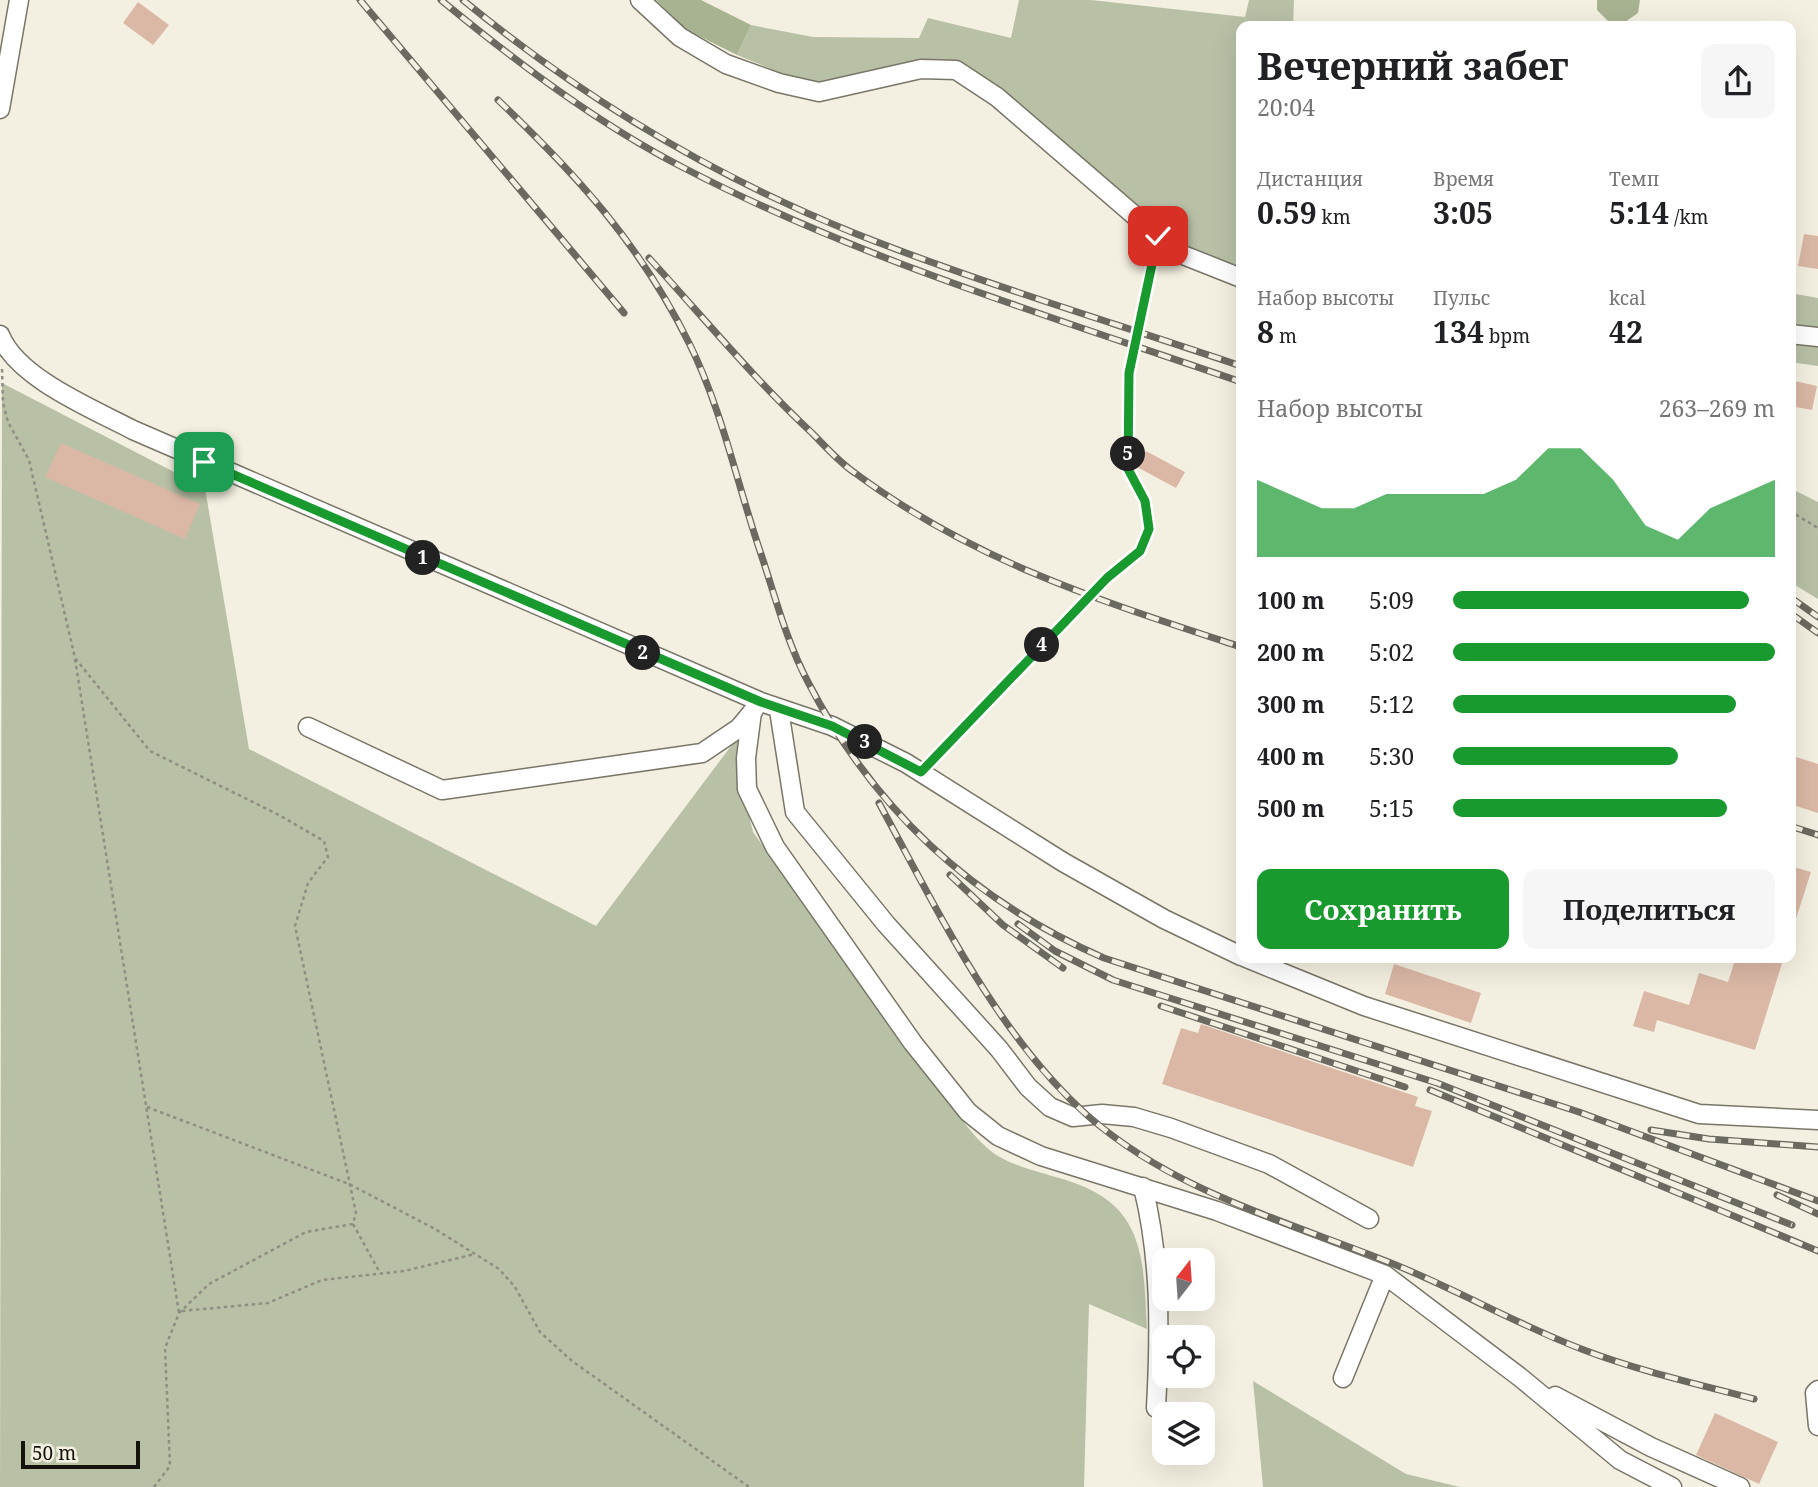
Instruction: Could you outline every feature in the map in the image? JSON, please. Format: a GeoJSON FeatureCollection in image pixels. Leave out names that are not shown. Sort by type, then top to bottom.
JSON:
{"type":"FeatureCollection","features":[{"type":"Feature","properties":{"kind":"street"},"geometry":{"type":"LineString","coordinates":[[0,109],[19,0]]}},
{"type":"Feature","properties":{"kind":"street"},"geometry":{"type":"LineString","coordinates":[[640,0],[680,37],[726,64],[779,83],[819,92],[921,69],[956,70],[997,97],[1178,253],[1236,276]]}},
{"type":"Feature","properties":{"kind":"street"},"geometry":{"type":"LineString","coordinates":[[1796,335],[1818,337]]}},
{"type":"Feature","properties":{"kind":"street"},"geometry":{"type":"LineString","coordinates":[[2,340],[38,379],[133,430],[756,707],[779,710],[832,726],[921,772],[1063,862],[1164,919],[1236,953]]}},
{"type":"Feature","properties":{"kind":"street"},"geometry":{"type":"LineString","coordinates":[[308,727],[442,790],[702,752],[738,728],[756,707]]}},
{"type":"Feature","properties":{"kind":"street"},"geometry":{"type":"LineString","coordinates":[[756,707],[746,758],[747,789],[775,847],[913,1043],[968,1112],[998,1136],[1041,1156],[1143,1187],[1385,1275],[1521,1378],[1620,1460],[1672,1487]]}},
{"type":"Feature","properties":{"kind":"street"},"geometry":{"type":"LineString","coordinates":[[779,710],[794,812],[886,924],[999,1049],[1028,1087],[1050,1107],[1073,1117],[1102,1114],[1134,1117],[1171,1128],[1269,1164],[1369,1219]]}},
{"type":"Feature","properties":{"kind":"street"},"geometry":{"type":"LineString","coordinates":[[1259,963],[1364,1006],[1699,1114],[1818,1120]]}},
{"type":"Feature","properties":{"kind":"street"},"geometry":{"type":"LineString","coordinates":[[1143,1187],[1153,1226],[1160,1335],[1156,1402]]}},
{"type":"Feature","properties":{"kind":"street"},"geometry":{"type":"LineString","coordinates":[[1343,1378],[1385,1275]]}},
{"type":"Feature","properties":{"kind":"street"},"geometry":{"type":"LineString","coordinates":[[1521,1378],[1651,1447],[1740,1487]]}},
{"type":"Feature","properties":{"kind":"street"},"geometry":{"type":"LineString","coordinates":[[1818,1390],[1815,1393],[1818,1426]]}},
{"type":"Feature","properties":{"kind":"path"},"geometry":{"type":"LineString","coordinates":[[921,772],[1107,578],[1140,551],[1149,529],[1145,501],[1128,469],[1129,373],[1158,236]]}},
{"type":"Feature","properties":{"kind":"path"},"geometry":{"type":"LineString","coordinates":[[2,340],[3,402],[8,422],[29,460],[75,658],[180,1312]]}},
{"type":"Feature","properties":{"kind":"path"},"geometry":{"type":"LineString","coordinates":[[1796,515],[1818,528]]}},
{"type":"Feature","properties":{"kind":"path"},"geometry":{"type":"LineString","coordinates":[[75,658],[150,751],[279,815],[324,841],[328,857],[308,883],[295,926],[356,1213],[353,1224],[380,1273]]}},
{"type":"Feature","properties":{"kind":"path"},"geometry":{"type":"LineString","coordinates":[[147,1107],[349,1184],[499,1269],[515,1287],[540,1332],[572,1361],[749,1487]]}},
{"type":"Feature","properties":{"kind":"path"},"geometry":{"type":"LineString","coordinates":[[154,1487],[170,1466],[165,1348],[180,1312],[209,1284],[306,1232],[353,1224]]}},
{"type":"Feature","properties":{"kind":"path"},"geometry":{"type":"LineString","coordinates":[[180,1312],[268,1303],[323,1280],[404,1271],[475,1254]]}},
{"type":"Feature","properties":{"kind":"green space"},"geometry":{"type":"Polygon","coordinates":[[[656,0],[701,0],[751,25],[737,55],[685,29],[656,0]]]}},
{"type":"Feature","properties":{"kind":"green space"},"geometry":{"type":"Polygon","coordinates":[[[1019,0],[1091,0],[1245,17],[1249,0],[1294,0],[1293,21],[1236,21],[1236,271],[1188,247],[999,88],[957,65],[917,61],[808,84],[737,55],[751,25],[813,37],[919,38],[928,18],[1011,38],[1019,0]]]}},
{"type":"Feature","properties":{"kind":"green space"},"geometry":{"type":"Polygon","coordinates":[[[1597,0],[1640,0],[1638,13],[1626,21],[1608,21],[1597,10],[1597,0]]]}},
{"type":"Feature","properties":{"kind":"green space"},"geometry":{"type":"Polygon","coordinates":[[[1796,294],[1818,298],[1818,333],[1796,331],[1796,294]]]}},
{"type":"Feature","properties":{"kind":"green space"},"geometry":{"type":"Polygon","coordinates":[[[1796,342],[1818,345],[1818,366],[1796,363],[1796,342]]]}},
{"type":"Feature","properties":{"kind":"green space"},"geometry":{"type":"Polygon","coordinates":[[[2,383],[205,488],[249,749],[596,926],[743,730],[745,798],[753,832],[962,1120],[983,1144],[998,1156],[1094,1192],[1113,1205],[1126,1220],[1135,1238],[1144,1280],[1147,1329],[1089,1304],[1084,1487],[0,1487],[2,383]]]}},
{"type":"Feature","properties":{"kind":"green space"},"geometry":{"type":"Polygon","coordinates":[[[1796,491],[1818,502],[1818,599],[1796,586],[1796,491]]]}},
{"type":"Feature","properties":{"kind":"green space"},"geometry":{"type":"Polygon","coordinates":[[[1253,1381],[1406,1474],[1460,1487],[1263,1487],[1253,1381]]]}},
{"type":"Feature","properties":{"kind":"building"},"geometry":{"type":"Polygon","coordinates":[[[138,2],[169,25],[153,45],[123,23],[138,2]]]}},
{"type":"Feature","properties":{"kind":"building"},"geometry":{"type":"Polygon","coordinates":[[[1804,234],[1818,236],[1818,269],[1798,266],[1804,234]]]}},
{"type":"Feature","properties":{"kind":"building"},"geometry":{"type":"Polygon","coordinates":[[[1796,381],[1817,386],[1812,410],[1796,407],[1796,381]]]}},
{"type":"Feature","properties":{"kind":"building"},"geometry":{"type":"Polygon","coordinates":[[[61,443],[200,504],[185,539],[45,477],[61,443]]]}},
{"type":"Feature","properties":{"kind":"building"},"geometry":{"type":"Polygon","coordinates":[[[1146,451],[1185,472],[1176,488],[1137,467],[1146,451]]]}},
{"type":"Feature","properties":{"kind":"building"},"geometry":{"type":"Polygon","coordinates":[[[1796,757],[1818,764],[1818,813],[1796,806],[1796,757]]]}},
{"type":"Feature","properties":{"kind":"building"},"geometry":{"type":"Polygon","coordinates":[[[1796,868],[1811,872],[1796,919],[1796,868]]]}},
{"type":"Feature","properties":{"kind":"building"},"geometry":{"type":"Polygon","coordinates":[[[1734,963],[1782,963],[1755,1050],[1657,1020],[1654,1032],[1633,1026],[1644,991],[1689,1005],[1699,973],[1728,982],[1734,963]]]}},
{"type":"Feature","properties":{"kind":"building"},"geometry":{"type":"Polygon","coordinates":[[[1394,964],[1481,993],[1471,1023],[1385,994],[1394,964]]]}},
{"type":"Feature","properties":{"kind":"building"},"geometry":{"type":"Polygon","coordinates":[[[1201,1024],[1418,1097],[1415,1106],[1432,1111],[1413,1167],[1162,1084],[1181,1028],[1198,1033],[1201,1024]]]}},
{"type":"Feature","properties":{"kind":"building"},"geometry":{"type":"Polygon","coordinates":[[[1715,1413],[1778,1442],[1759,1484],[1696,1455],[1715,1413]]]}},
{"type":"Feature","properties":{"kind":"railway"},"geometry":{"type":"LineString","coordinates":[[360,0],[624,313]]}},
{"type":"Feature","properties":{"kind":"railway"},"geometry":{"type":"LineString","coordinates":[[441,0],[498,46],[589,112],[652,151],[751,201],[819,231],[958,285],[1236,380]]}},
{"type":"Feature","properties":{"kind":"railway"},"geometry":{"type":"LineString","coordinates":[[463,0],[601,101],[699,160],[802,211],[949,269],[1236,364]]}},
{"type":"Feature","properties":{"kind":"railway"},"geometry":{"type":"LineString","coordinates":[[498,100],[605,212],[650,274],[670,307],[711,394],[782,619],[808,682],[834,728],[896,811],[932,847],[970,879],[1012,909],[1056,935],[1104,958],[1579,1112],[1818,1201]]}},
{"type":"Feature","properties":{"kind":"railway"},"geometry":{"type":"LineString","coordinates":[[649,258],[749,369],[833,454],[849,469],[900,504],[946,531],[1040,576],[1138,613],[1236,645]]}},
{"type":"Feature","properties":{"kind":"railway"},"geometry":{"type":"LineString","coordinates":[[1796,601],[1818,617]]}},
{"type":"Feature","properties":{"kind":"railway"},"geometry":{"type":"LineString","coordinates":[[1796,617],[1818,633]]}},
{"type":"Feature","properties":{"kind":"railway"},"geometry":{"type":"LineString","coordinates":[[879,803],[946,927],[997,1009],[1055,1083],[1088,1116],[1122,1142],[1194,1185],[1415,1273],[1559,1340],[1668,1377],[1754,1399]]}},
{"type":"Feature","properties":{"kind":"railway"},"geometry":{"type":"LineString","coordinates":[[1796,828],[1818,835]]}},
{"type":"Feature","properties":{"kind":"railway"},"geometry":{"type":"LineString","coordinates":[[950,875],[1003,925],[1063,968]]}},
{"type":"Feature","properties":{"kind":"railway"},"geometry":{"type":"LineString","coordinates":[[1018,924],[1055,951],[1113,980],[1437,1083],[1792,1225]]}},
{"type":"Feature","properties":{"kind":"railway"},"geometry":{"type":"LineString","coordinates":[[1161,1006],[1405,1087]]}},
{"type":"Feature","properties":{"kind":"railway"},"geometry":{"type":"LineString","coordinates":[[1430,1090],[1818,1251]]}},
{"type":"Feature","properties":{"kind":"railway"},"geometry":{"type":"LineString","coordinates":[[1651,1130],[1709,1139],[1818,1147]]}},
{"type":"Feature","properties":{"kind":"railway"},"geometry":{"type":"LineString","coordinates":[[1777,1195],[1818,1214]]}},
{"type":"Feature","properties":{"kind":"route"},"geometry":{"type":"LineString","coordinates":[[204,462],[548,613],[779,710],[832,726],[921,772],[1107,578],[1140,551],[1149,529],[1145,501],[1128,469],[1129,373],[1142,300],[1158,236]]}}]}
